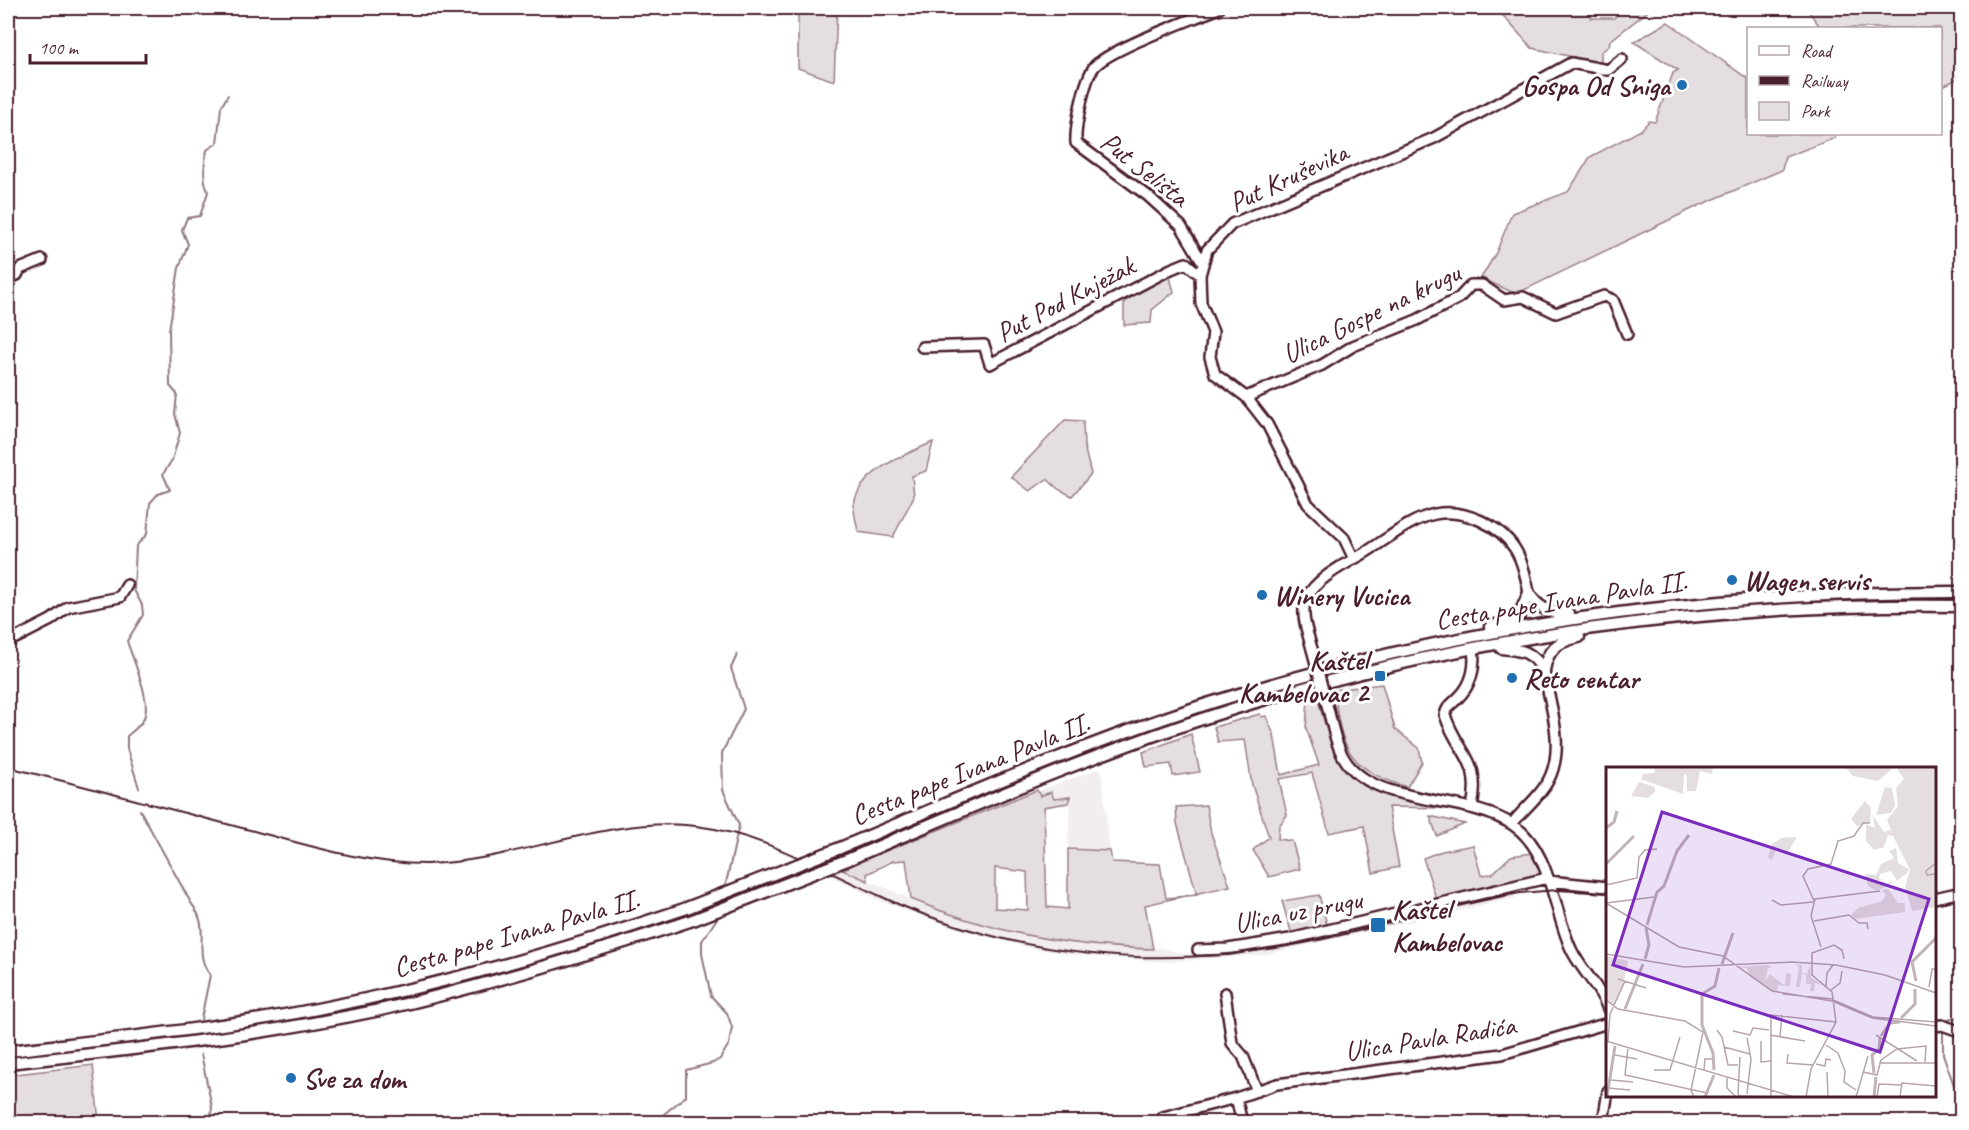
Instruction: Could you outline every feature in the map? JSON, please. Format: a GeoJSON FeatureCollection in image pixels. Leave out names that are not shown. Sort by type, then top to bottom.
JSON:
{"type":"FeatureCollection","features":[{"type":"Feature","properties":{"kind":"main road","name":"Cesta pape Ivana Pavla II."},"geometry":{"type":"LineString","coordinates":[[8,1051],[190,1030],[374,998],[549,953],[684,909],[840,848],[1058,758],[1203,705],[1341,665],[1480,634],[1584,617],[1777,596],[1874,592],[1962,592]]}},
{"type":"Feature","properties":{"kind":"main road"},"geometry":{"type":"LineString","coordinates":[[1529,593],[1537,604],[1551,612],[1584,617]]}},
{"type":"Feature","properties":{"kind":"main road"},"geometry":{"type":"LineString","coordinates":[[1480,634],[1499,624],[1518,618],[1529,593]]}},
{"type":"Feature","properties":{"kind":"main road","name":"Cesta pape Ivana Pavla II."},"geometry":{"type":"LineString","coordinates":[[8,1063],[194,1042],[378,1010],[584,956],[693,920],[847,860],[1051,774],[1194,722],[1319,684],[1492,645],[1593,628],[1732,613],[1843,606],[1962,606]]}},
{"type":"Feature","properties":{"kind":"main road"},"geometry":{"type":"LineString","coordinates":[[1544,670],[1546,658],[1555,646],[1593,628]]}},
{"type":"Feature","properties":{"kind":"main road"},"geometry":{"type":"LineString","coordinates":[[1492,645],[1525,650],[1538,660],[1544,670]]}},
{"type":"Feature","properties":{"kind":"street","name":"Put Selišta"},"geometry":{"type":"LineString","coordinates":[[1203,263],[1181,226],[1148,196],[1076,143],[1075,122],[1095,68],[1127,46],[1219,8]]}},
{"type":"Feature","properties":{"kind":"street","name":"Put Kruševika"},"geometry":{"type":"LineString","coordinates":[[1354,559],[1344,538],[1308,504],[1267,424],[1246,397],[1215,374],[1210,357],[1213,332],[1201,303],[1200,275],[1207,250],[1232,224],[1434,138],[1571,63],[1608,70],[1622,58]]}},
{"type":"Feature","properties":{"kind":"street"},"geometry":{"type":"LineString","coordinates":[[8,279],[17,275],[20,269],[42,260]]}},
{"type":"Feature","properties":{"kind":"street","name":"Put Pod Knježak"},"geometry":{"type":"LineString","coordinates":[[922,347],[984,345],[990,364],[1186,263],[1200,275]]}},
{"type":"Feature","properties":{"kind":"street","name":"Ulica Gospe na krugu"},"geometry":{"type":"LineString","coordinates":[[1246,397],[1322,365],[1353,346],[1418,320],[1459,298],[1471,285],[1482,285],[1504,300],[1522,297],[1556,313],[1604,296],[1613,300],[1627,334]]}},
{"type":"Feature","properties":{"kind":"street"},"geometry":{"type":"LineString","coordinates":[[1529,593],[1525,573],[1515,549],[1498,530],[1472,516],[1436,513],[1423,518],[1354,559],[1314,586],[1306,600],[1304,614],[1328,709],[1342,754],[1348,764],[1364,779],[1394,790],[1472,808],[1512,824],[1533,848],[1547,879],[1572,951],[1606,1006]]}},
{"type":"Feature","properties":{"kind":"street"},"geometry":{"type":"LineString","coordinates":[[8,642],[51,620],[68,607],[120,597],[127,585]]}},
{"type":"Feature","properties":{"kind":"street"},"geometry":{"type":"LineString","coordinates":[[1472,808],[1476,789],[1472,766],[1445,715],[1447,708],[1459,698],[1470,680],[1475,661],[1473,649]]}},
{"type":"Feature","properties":{"kind":"street"},"geometry":{"type":"LineString","coordinates":[[1512,824],[1541,792],[1553,771],[1556,758],[1557,743],[1544,670]]}},
{"type":"Feature","properties":{"kind":"street","name":"Ulica uz prugu"},"geometry":{"type":"LineString","coordinates":[[1198,950],[1290,939],[1547,879],[1606,887]]}},
{"type":"Feature","properties":{"kind":"street"},"geometry":{"type":"LineString","coordinates":[[1936,898],[1962,892]]}},
{"type":"Feature","properties":{"kind":"street"},"geometry":{"type":"LineString","coordinates":[[1225,993],[1232,1043],[1243,1056],[1257,1091]]}},
{"type":"Feature","properties":{"kind":"street","name":"Ulica Pavla Radića"},"geometry":{"type":"LineString","coordinates":[[1163,1120],[1277,1084],[1502,1054],[1606,1024]]}},
{"type":"Feature","properties":{"kind":"street"},"geometry":{"type":"LineString","coordinates":[[1936,1026],[1942,1025],[1962,1032]]}},
{"type":"Feature","properties":{"kind":"street"},"geometry":{"type":"LineString","coordinates":[[1603,1122],[1607,1097]]}},
{"type":"Feature","properties":{"kind":"street"},"geometry":{"type":"LineString","coordinates":[[1236,1098],[1242,1122]]}},
{"type":"Feature","properties":{"kind":"shaded area"},"geometry":{"type":"Polygon","coordinates":[[[1101,768],[1110,851],[1068,849],[1070,797],[1040,797],[1038,791],[1101,768]]]}},
{"type":"Feature","properties":{"kind":"shaded area"},"geometry":{"type":"Polygon","coordinates":[[[841,869],[942,912],[994,928],[1080,945],[1160,948],[1185,954],[1219,951],[1508,889],[1516,898],[1263,955],[1166,962],[1073,955],[1030,948],[951,927],[881,901],[826,874],[841,869]]]}},
{"type":"Feature","properties":{"kind":"green space"},"geometry":{"type":"Polygon","coordinates":[[[798,8],[837,8],[834,81],[798,68],[798,8]]]}},
{"type":"Feature","properties":{"kind":"green space"},"geometry":{"type":"Polygon","coordinates":[[[1496,8],[1593,8],[1591,18],[1614,18],[1623,8],[1652,8],[1610,41],[1609,46],[1601,52],[1601,63],[1532,48],[1496,8]]]}},
{"type":"Feature","properties":{"kind":"green space"},"geometry":{"type":"Polygon","coordinates":[[[1806,8],[1961,8],[1961,77],[1942,86],[1942,27],[1820,27],[1806,8]]]}},
{"type":"Feature","properties":{"kind":"green space"},"geometry":{"type":"Polygon","coordinates":[[[1668,22],[1747,78],[1747,135],[1834,135],[1835,138],[1785,157],[1782,170],[1696,207],[1516,294],[1481,278],[1496,253],[1512,213],[1568,192],[1590,157],[1641,130],[1649,121],[1655,122],[1673,73],[1678,70],[1634,42],[1668,22]]]}},
{"type":"Feature","properties":{"kind":"green space"},"geometry":{"type":"Polygon","coordinates":[[[1169,274],[1174,292],[1152,310],[1151,323],[1124,325],[1124,302],[1169,274]]]}},
{"type":"Feature","properties":{"kind":"green space"},"geometry":{"type":"Polygon","coordinates":[[[1065,420],[1083,421],[1084,446],[1091,474],[1072,496],[1058,489],[1047,479],[1030,491],[1011,477],[1065,420]]]}},
{"type":"Feature","properties":{"kind":"green space"},"geometry":{"type":"Polygon","coordinates":[[[933,442],[926,471],[912,476],[914,496],[893,537],[858,532],[854,504],[865,482],[886,465],[933,442]]]}},
{"type":"Feature","properties":{"kind":"green space"},"geometry":{"type":"Polygon","coordinates":[[[1382,684],[1395,729],[1419,748],[1422,762],[1407,787],[1372,773],[1360,764],[1351,754],[1340,728],[1334,690],[1382,684]]]}},
{"type":"Feature","properties":{"kind":"green space"},"geometry":{"type":"Polygon","coordinates":[[[1308,699],[1314,699],[1319,703],[1336,754],[1346,770],[1357,781],[1389,795],[1440,808],[1388,807],[1399,867],[1373,873],[1364,826],[1329,833],[1312,773],[1279,779],[1287,815],[1279,826],[1278,839],[1292,841],[1300,869],[1269,877],[1253,850],[1269,837],[1252,785],[1245,740],[1218,742],[1214,727],[1260,714],[1261,717],[1266,716],[1274,735],[1281,775],[1319,765],[1306,728],[1308,699]]]}},
{"type":"Feature","properties":{"kind":"green space"},"geometry":{"type":"Polygon","coordinates":[[[1191,734],[1200,772],[1173,776],[1171,764],[1146,767],[1143,752],[1191,734]]]}},
{"type":"Feature","properties":{"kind":"green space"},"geometry":{"type":"Polygon","coordinates":[[[1037,790],[1040,796],[1051,792],[1054,799],[1070,797],[1068,803],[1044,807],[1047,907],[1068,909],[1068,849],[1110,851],[1112,862],[1160,864],[1166,898],[1184,896],[1145,905],[1153,949],[1122,948],[1029,936],[940,911],[911,899],[906,860],[893,861],[867,874],[868,881],[841,869],[1037,790]],[[995,868],[995,908],[1028,910],[1027,872],[995,868]]]}},
{"type":"Feature","properties":{"kind":"green space"},"geometry":{"type":"Polygon","coordinates":[[[1206,805],[1211,833],[1230,886],[1197,893],[1177,823],[1176,807],[1206,805]]]}},
{"type":"Feature","properties":{"kind":"green space"},"geometry":{"type":"Polygon","coordinates":[[[1430,816],[1465,824],[1437,836],[1430,816]]]}},
{"type":"Feature","properties":{"kind":"green space"},"geometry":{"type":"Polygon","coordinates":[[[1473,845],[1481,875],[1492,874],[1511,856],[1532,853],[1541,875],[1437,901],[1423,858],[1442,851],[1473,845]]]}},
{"type":"Feature","properties":{"kind":"green space"},"geometry":{"type":"Polygon","coordinates":[[[1319,895],[1328,928],[1292,935],[1282,901],[1319,895]]]}},
{"type":"Feature","properties":{"kind":"green space"},"geometry":{"type":"Polygon","coordinates":[[[93,1065],[99,1122],[8,1122],[8,1075],[93,1065]]]}},
{"type":"Feature","properties":{"kind":"waterway"},"geometry":{"type":"LineString","coordinates":[[139,788],[127,749],[127,736],[142,721],[146,707],[137,668],[127,641],[143,615],[142,605],[134,590],[136,546],[147,534],[150,503],[158,494],[170,490],[163,474],[172,460],[180,433],[175,414],[177,394],[170,386],[169,330],[179,268],[188,244],[182,230],[187,218],[200,216],[208,192],[204,171],[207,150],[217,143],[221,107],[228,95]]}},
{"type":"Feature","properties":{"kind":"waterway"},"geometry":{"type":"LineString","coordinates":[[725,888],[739,825],[723,790],[722,753],[744,709],[731,668],[737,655]]}},
{"type":"Feature","properties":{"kind":"waterway"},"geometry":{"type":"LineString","coordinates":[[140,810],[201,922],[202,957],[210,975],[201,1019]]}},
{"type":"Feature","properties":{"kind":"waterway"},"geometry":{"type":"LineString","coordinates":[[660,1122],[664,1114],[686,1096],[686,1070],[720,1059],[729,1044],[732,1027],[727,1013],[711,996],[702,954],[702,941],[720,914]]}},
{"type":"Feature","properties":{"kind":"waterway"},"geometry":{"type":"LineString","coordinates":[[1948,1020],[1962,1016]]}},
{"type":"Feature","properties":{"kind":"waterway"},"geometry":{"type":"LineString","coordinates":[[1943,1032],[1943,1054],[1962,1108]]}},
{"type":"Feature","properties":{"kind":"waterway"},"geometry":{"type":"LineString","coordinates":[[201,1054],[212,1107],[210,1122]]}},
{"type":"Feature","properties":{"kind":"waterway"},"geometry":{"type":"LineString","coordinates":[[1947,1122],[1962,1108]]}},
{"type":"Feature","properties":{"kind":"railway"},"geometry":{"type":"LineString","coordinates":[[8,767],[315,847],[381,861],[426,864],[460,861],[494,856],[628,827],[661,824],[720,830],[767,844],[903,906],[955,925],[1020,943],[1099,954],[1139,957],[1219,955],[1299,944],[1464,904],[1520,893],[1557,890],[1606,893]]}},
{"type":"Feature","properties":{"kind":"railway"},"geometry":{"type":"LineString","coordinates":[[1936,904],[1962,898]]}},
{"type":"Feature","properties":{"kind":"place","name":"Gospa Od Sniga"},"geometry":{"type":"Point","coordinates":[1682,85]}},
{"type":"Feature","properties":{"kind":"place","name":"Wagen servis"},"geometry":{"type":"Point","coordinates":[1732,580]}},
{"type":"Feature","properties":{"kind":"place","name":"Winery Vucica"},"geometry":{"type":"Point","coordinates":[1262,595]}},
{"type":"Feature","properties":{"kind":"place","name":"Kaštel Kambelovac 2"},"geometry":{"type":"Point","coordinates":[1380,676]}},
{"type":"Feature","properties":{"kind":"place","name":"Reto centar"},"geometry":{"type":"Point","coordinates":[1512,678]}},
{"type":"Feature","properties":{"kind":"place","name":"Kaštel Kambelovac"},"geometry":{"type":"Point","coordinates":[1378,925]}},
{"type":"Feature","properties":{"kind":"place","name":"Sve za dom"},"geometry":{"type":"Point","coordinates":[291,1078]}}]}
